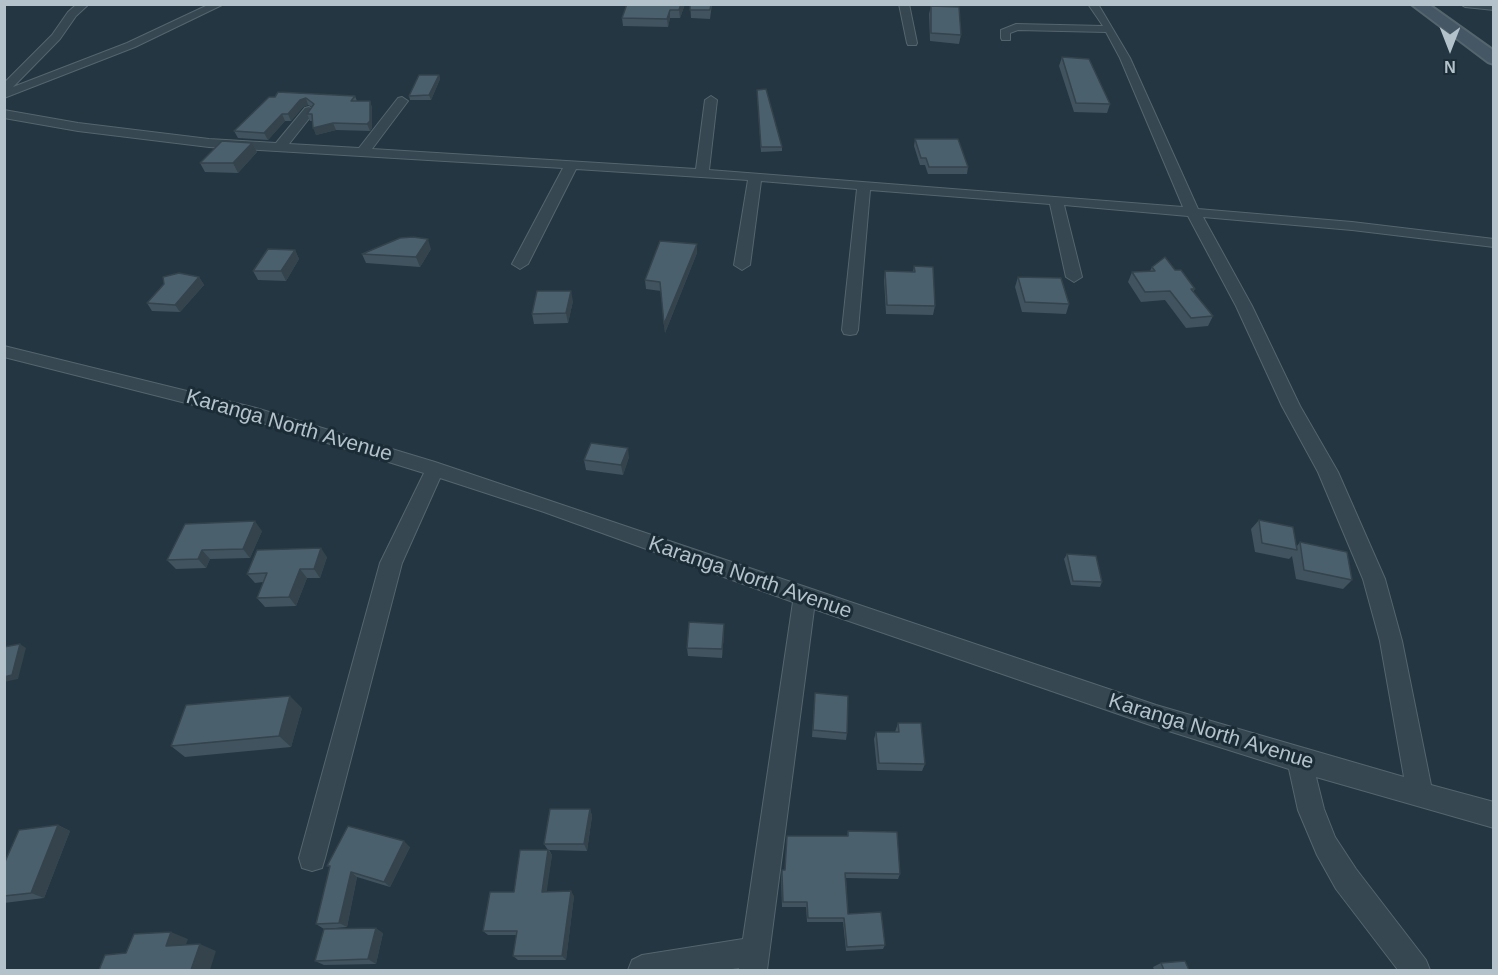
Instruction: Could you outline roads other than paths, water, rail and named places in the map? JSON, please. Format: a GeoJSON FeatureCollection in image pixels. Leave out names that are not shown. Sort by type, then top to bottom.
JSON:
{"type":"FeatureCollection","features":[{"type":"Feature","properties":{"kind":"street"},"geometry":{"type":"LineString","coordinates":[[4,90],[56,37],[72,14],[84,4]]}},
{"type":"Feature","properties":{"kind":"street"},"geometry":{"type":"LineString","coordinates":[[4,95],[131,45],[219,4]]}},
{"type":"Feature","properties":{"kind":"street"},"geometry":{"type":"LineString","coordinates":[[904,4],[912,43]]}},
{"type":"Feature","properties":{"kind":"street"},"geometry":{"type":"LineString","coordinates":[[1093,4],[1125,58],[1192,211],[1244,306],[1291,406],[1328,471],[1374,579],[1390,641],[1420,794]]}},
{"type":"Feature","properties":{"kind":"street"},"geometry":{"type":"LineString","coordinates":[[1418,4],[1494,59]]}},
{"type":"Feature","properties":{"kind":"street"},"geometry":{"type":"LineString","coordinates":[[1465,4],[1494,7]]}},
{"type":"Feature","properties":{"kind":"street"},"geometry":{"type":"LineString","coordinates":[[1006,38],[1005,32],[1016,27],[1109,29]]}},
{"type":"Feature","properties":{"kind":"street"},"geometry":{"type":"LineString","coordinates":[[702,173],[711,100]]}},
{"type":"Feature","properties":{"kind":"street"},"geometry":{"type":"LineString","coordinates":[[363,152],[402,101]]}},
{"type":"Feature","properties":{"kind":"street"},"geometry":{"type":"LineString","coordinates":[[280,147],[309,111]]}},
{"type":"Feature","properties":{"kind":"street"},"geometry":{"type":"LineString","coordinates":[[4,114],[174,140],[755,176],[1192,211],[1352,226],[1494,243]]}},
{"type":"Feature","properties":{"kind":"street"},"geometry":{"type":"LineString","coordinates":[[520,264],[571,166]]}},
{"type":"Feature","properties":{"kind":"street"},"geometry":{"type":"LineString","coordinates":[[742,265],[755,176]]}},
{"type":"Feature","properties":{"kind":"street"},"geometry":{"type":"LineString","coordinates":[[850,330],[864,186]]}},
{"type":"Feature","properties":{"kind":"street"},"geometry":{"type":"LineString","coordinates":[[1056,200],[1074,277]]}},
{"type":"Feature","properties":{"kind":"street","name":"Karanga North Avenue"},"geometry":{"type":"LineString","coordinates":[[4,351],[256,414],[551,507],[804,597],[1156,716],[1299,760],[1494,815]]}},
{"type":"Feature","properties":{"kind":"street"},"geometry":{"type":"LineString","coordinates":[[312,858],[375,614],[391,563],[435,470]]}},
{"type":"Feature","properties":{"kind":"street"},"geometry":{"type":"LineString","coordinates":[[642,970],[754,961],[804,597]]}},
{"type":"Feature","properties":{"kind":"street"},"geometry":{"type":"LineString","coordinates":[[1299,760],[1311,810],[1326,846],[1346,879],[1416,970]]}}]}
